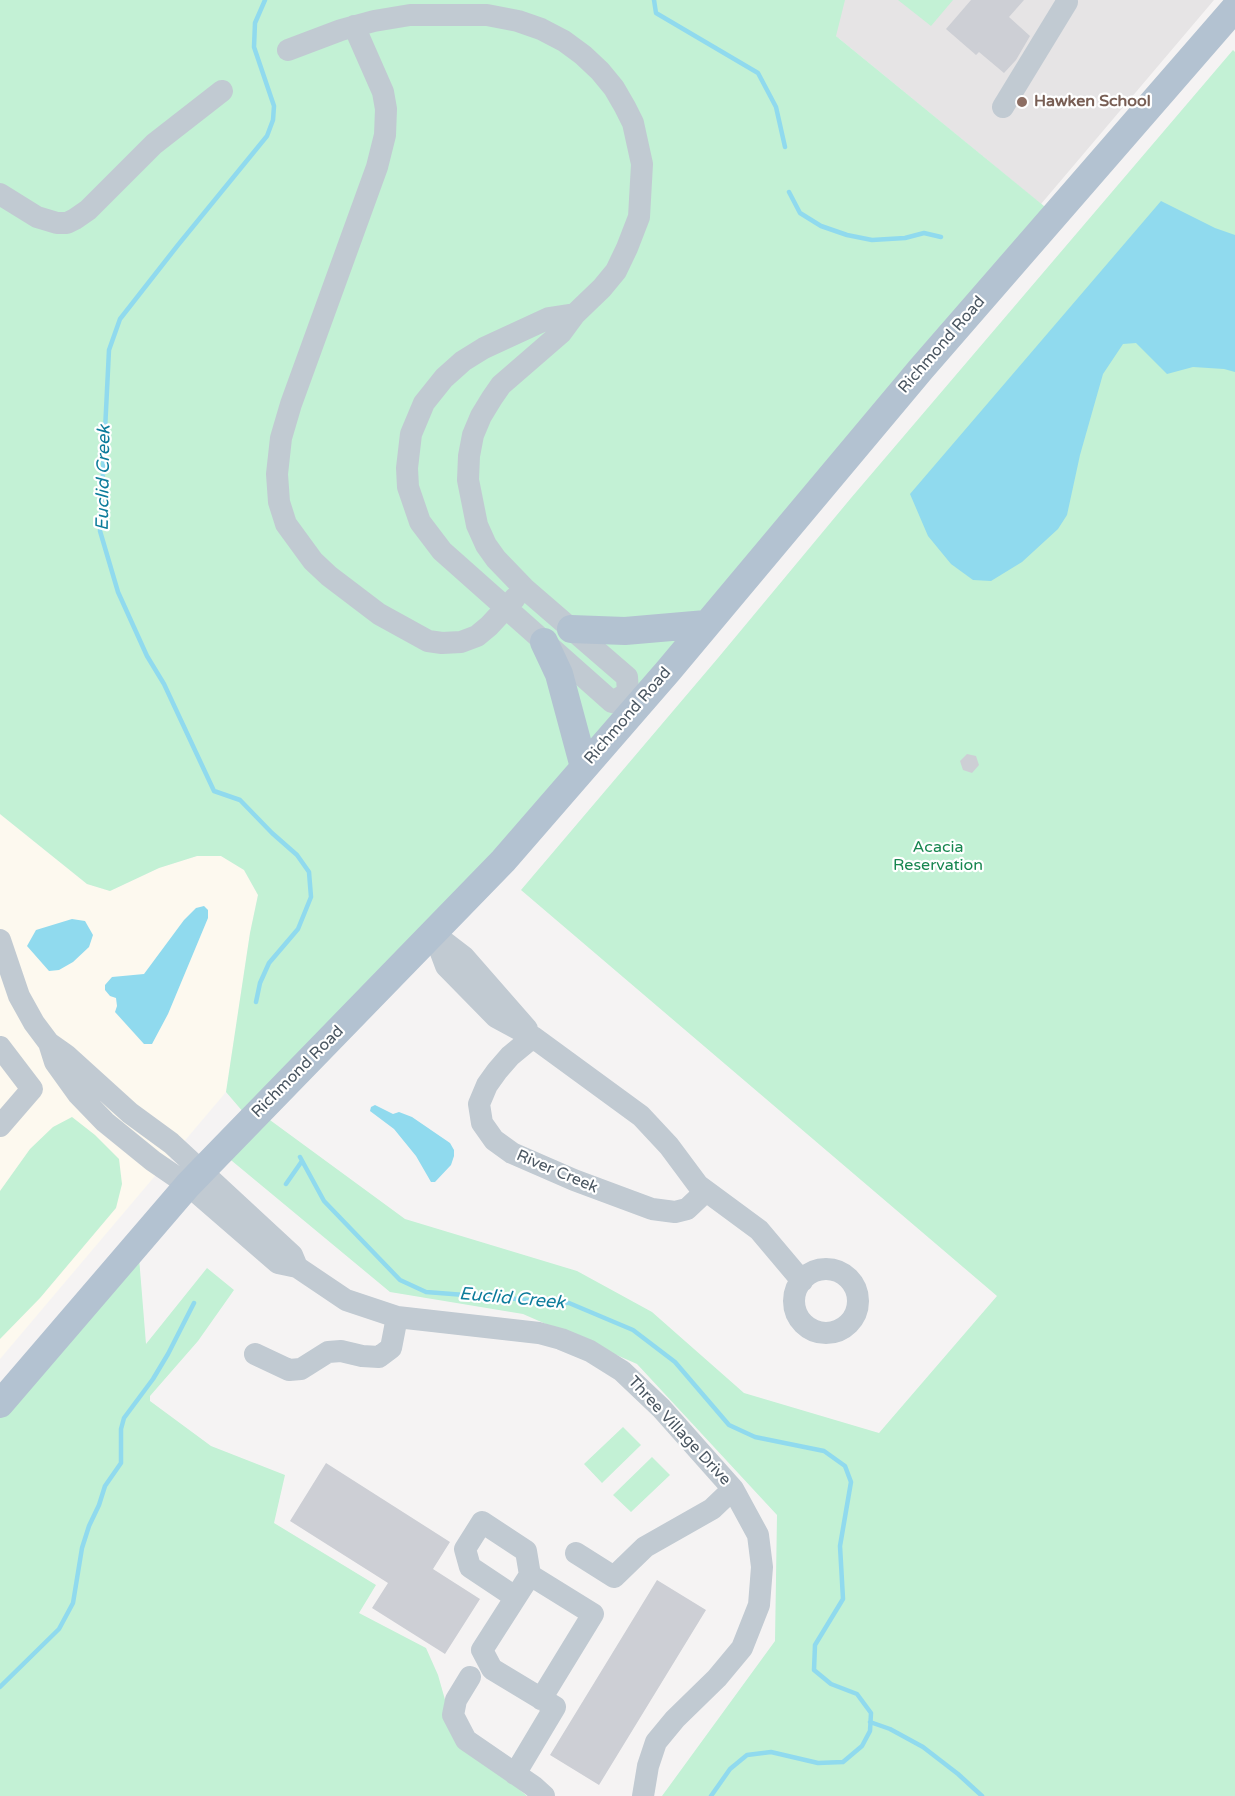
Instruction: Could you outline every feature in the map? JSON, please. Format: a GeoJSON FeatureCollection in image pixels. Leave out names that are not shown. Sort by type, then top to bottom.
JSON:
{"type":"FeatureCollection","features":[{"type":"Feature","properties":{"kind":"main road","name":"Richmond Road"},"geometry":{"type":"LineString","coordinates":[[0,1404],[195,1178],[503,861],[921,369],[1235,8]]}},
{"type":"Feature","properties":{"kind":"main road"},"geometry":{"type":"LineString","coordinates":[[571,629],[625,631],[706,624]]}},
{"type":"Feature","properties":{"kind":"main road"},"geometry":{"type":"LineString","coordinates":[[544,642],[559,674],[584,767]]}},
{"type":"Feature","properties":{"kind":"street"},"geometry":{"type":"LineString","coordinates":[[1003,107],[1067,1]]}},
{"type":"Feature","properties":{"kind":"street"},"geometry":{"type":"LineString","coordinates":[[288,50],[354,26],[410,15],[487,15],[518,21],[541,28],[583,55],[614,88],[633,123],[642,164],[639,217],[616,271],[575,314],[561,333],[496,391],[473,435],[468,480],[477,525],[486,545],[496,559],[524,588],[627,677],[628,693],[612,702],[442,551],[420,522],[408,487],[407,468],[411,434],[420,412],[436,387],[463,361],[484,348],[549,318],[575,314]]}},
{"type":"Feature","properties":{"kind":"street"},"geometry":{"type":"LineString","coordinates":[[354,26],[384,92],[387,110],[385,135],[377,167],[291,404],[281,438],[277,474],[279,501],[286,524],[313,561],[329,576],[380,614],[428,641],[461,642],[477,636],[524,588]]}},
{"type":"Feature","properties":{"kind":"street"},"geometry":{"type":"LineString","coordinates":[[0,194],[37,217],[57,223],[67,223],[88,210],[154,144],[222,91]]}},
{"type":"Feature","properties":{"kind":"street"},"geometry":{"type":"LineString","coordinates":[[434,934],[446,966],[496,1017],[533,1037],[641,1116],[669,1146],[698,1185],[759,1230],[802,1281]]}},
{"type":"Feature","properties":{"kind":"street"},"geometry":{"type":"LineString","coordinates":[[0,940],[19,996],[34,1023],[49,1042],[130,1113],[171,1143],[195,1178]]}},
{"type":"Feature","properties":{"kind":"street","name":"River Creek"},"geometry":{"type":"LineString","coordinates":[[533,1037],[510,1056],[497,1071],[487,1085],[479,1104],[482,1124],[494,1140],[512,1153],[574,1180],[652,1209],[675,1212],[687,1209],[705,1192]]}},
{"type":"Feature","properties":{"kind":"street"},"geometry":{"type":"LineString","coordinates":[[49,1042],[55,1062],[74,1088],[105,1122],[153,1161],[195,1178]]}},
{"type":"Feature","properties":{"kind":"street"},"geometry":{"type":"LineString","coordinates":[[0,1047],[32,1089]]}},
{"type":"Feature","properties":{"kind":"street"},"geometry":{"type":"LineString","coordinates":[[0,1126],[32,1089],[74,1088]]}},
{"type":"Feature","properties":{"kind":"street","name":"Three Village Drive"},"geometry":{"type":"LineString","coordinates":[[195,1178],[278,1263],[297,1267],[346,1300],[397,1317],[539,1334],[561,1339],[590,1351],[622,1371],[661,1408],[733,1489],[758,1535],[762,1567],[759,1605],[742,1648],[717,1678],[675,1719],[656,1742],[648,1766],[643,1796]]}},
{"type":"Feature","properties":{"kind":"street"},"geometry":{"type":"LineString","coordinates":[[255,1354],[289,1370],[301,1369],[328,1352],[379,1357],[391,1348],[397,1317]]}},
{"type":"Feature","properties":{"kind":"street"},"geometry":{"type":"LineString","coordinates":[[576,1553],[614,1577],[645,1547],[712,1509],[733,1489]]}},
{"type":"Feature","properties":{"kind":"street"},"geometry":{"type":"LineString","coordinates":[[515,1597],[470,1567],[465,1550],[482,1522],[526,1551],[530,1575],[482,1650],[492,1669],[555,1707],[515,1774]]}},
{"type":"Feature","properties":{"kind":"street"},"geometry":{"type":"LineString","coordinates":[[530,1575],[593,1614],[541,1699]]}},
{"type":"Feature","properties":{"kind":"street"},"geometry":{"type":"LineString","coordinates":[[471,1677],[456,1700],[453,1715],[466,1740],[544,1796]]}},
{"type":"Feature","properties":{"kind":"shaded area","name":"Hawken School"},"geometry":{"type":"Polygon","coordinates":[[[792,0],[1214,0],[1041,204],[792,0]]]}},
{"type":"Feature","properties":{"kind":"shaded area"},"geometry":{"type":"Polygon","coordinates":[[[0,814],[87,884],[110,891],[159,868],[197,856],[221,856],[244,870],[258,895],[250,933],[226,1092],[0,1359],[0,814]]]}},
{"type":"Feature","properties":{"kind":"green space","name":"Acacia Reservation"},"geometry":{"type":"Polygon","coordinates":[[[0,0],[845,0],[836,36],[1055,215],[726,600],[259,1112],[405,1219],[577,1271],[652,1312],[744,1393],[879,1433],[997,1296],[521,890],[851,498],[1233,50],[1235,52],[1235,1796],[662,1796],[775,1641],[777,1515],[637,1364],[523,1314],[390,1292],[220,1151],[250,1120],[226,1092],[250,933],[258,895],[244,870],[221,856],[197,856],[159,868],[110,891],[87,884],[0,814],[0,0]]]}},
{"type":"Feature","properties":{"kind":"green space"},"geometry":{"type":"Polygon","coordinates":[[[898,0],[953,0],[931,26],[898,0]]]}},
{"type":"Feature","properties":{"kind":"green space"},"geometry":{"type":"Polygon","coordinates":[[[72,1117],[95,1135],[119,1159],[122,1184],[116,1208],[40,1298],[0,1339],[0,1191],[30,1149],[53,1127],[72,1117]]]}},
{"type":"Feature","properties":{"kind":"green space"},"geometry":{"type":"Polygon","coordinates":[[[138,1245],[146,1344],[207,1268],[234,1290],[198,1341],[150,1396],[150,1401],[211,1446],[285,1475],[274,1523],[376,1585],[359,1613],[426,1648],[438,1675],[455,1735],[527,1796],[0,1796],[0,1404],[138,1245]]]}},
{"type":"Feature","properties":{"kind":"green space"},"geometry":{"type":"Polygon","coordinates":[[[623,1427],[641,1445],[602,1483],[584,1464],[623,1427]]]}},
{"type":"Feature","properties":{"kind":"green space"},"geometry":{"type":"Polygon","coordinates":[[[652,1457],[670,1475],[631,1512],[613,1495],[652,1457]]]}},
{"type":"Feature","properties":{"kind":"water"},"geometry":{"type":"Polygon","coordinates":[[[1161,201],[1215,228],[1235,235],[1235,372],[1193,367],[1167,374],[1136,343],[1123,344],[1103,374],[1080,455],[1067,515],[1058,529],[1022,562],[991,581],[973,580],[951,564],[928,536],[910,494],[1161,201]]]}},
{"type":"Feature","properties":{"kind":"water"},"geometry":{"type":"Polygon","coordinates":[[[204,906],[208,910],[208,918],[168,1014],[152,1044],[144,1044],[115,1012],[116,998],[110,996],[105,990],[105,985],[112,977],[144,974],[184,920],[196,908],[204,906]]]}},
{"type":"Feature","properties":{"kind":"water"},"geometry":{"type":"Polygon","coordinates":[[[72,919],[85,921],[93,935],[89,947],[73,962],[59,970],[49,971],[27,946],[36,930],[72,919]]]}},
{"type":"Feature","properties":{"kind":"water"},"geometry":{"type":"Polygon","coordinates":[[[375,1105],[393,1114],[399,1112],[412,1117],[450,1143],[454,1150],[451,1165],[435,1182],[431,1182],[416,1156],[394,1129],[370,1111],[375,1105]]]}},
{"type":"Feature","properties":{"kind":"building"},"geometry":{"type":"Polygon","coordinates":[[[971,0],[1024,0],[1009,17],[1030,36],[1016,60],[1004,73],[979,52],[976,55],[946,29],[971,0]]]}},
{"type":"Feature","properties":{"kind":"building"},"geometry":{"type":"Polygon","coordinates":[[[967,754],[976,756],[979,765],[972,773],[963,770],[960,761],[967,754]]]}},
{"type":"Feature","properties":{"kind":"building"},"geometry":{"type":"Polygon","coordinates":[[[326,1463],[450,1542],[433,1569],[480,1599],[445,1654],[372,1608],[388,1583],[290,1521],[326,1463]]]}},
{"type":"Feature","properties":{"kind":"building"},"geometry":{"type":"Polygon","coordinates":[[[657,1580],[706,1610],[599,1785],[550,1755],[657,1580]]]}},
{"type":"Feature","properties":{"kind":"waterway","name":"Euclid Creek"},"geometry":{"type":"LineString","coordinates":[[256,1002],[260,983],[269,963],[298,929],[311,897],[309,872],[297,855],[240,800],[214,791],[118,592],[100,531],[109,350],[120,319],[267,136],[273,120],[274,106],[254,47],[255,23],[265,0]]}},
{"type":"Feature","properties":{"kind":"waterway"},"geometry":{"type":"LineString","coordinates":[[654,0],[656,13],[758,73],[776,107],[785,147]]}},
{"type":"Feature","properties":{"kind":"waterway"},"geometry":{"type":"LineString","coordinates":[[789,192],[800,213],[821,226],[847,235],[872,240],[905,238],[924,233],[941,237]]}},
{"type":"Feature","properties":{"kind":"waterway","name":"Euclid Creek"},"geometry":{"type":"LineString","coordinates":[[300,1157],[324,1201],[400,1280],[426,1292],[569,1303],[633,1330],[675,1362],[729,1425],[755,1437],[824,1451],[845,1466],[851,1482],[840,1546],[843,1599],[815,1645],[814,1670],[831,1684],[857,1694],[871,1713],[870,1731],[862,1746],[843,1762],[818,1763],[771,1752],[747,1755],[730,1769],[711,1796]]}},
{"type":"Feature","properties":{"kind":"waterway"},"geometry":{"type":"LineString","coordinates":[[286,1184],[302,1161]]}},
{"type":"Feature","properties":{"kind":"waterway"},"geometry":{"type":"LineString","coordinates":[[0,1687],[59,1629],[73,1603],[82,1548],[89,1526],[105,1486],[121,1463],[121,1429],[124,1418],[153,1379],[194,1303]]}},
{"type":"Feature","properties":{"kind":"waterway"},"geometry":{"type":"LineString","coordinates":[[870,1722],[890,1729],[923,1747],[982,1796]]}},
{"type":"Feature","properties":{"kind":"place","name":"Hawken School"},"geometry":{"type":"Point","coordinates":[1022,102]}}]}
